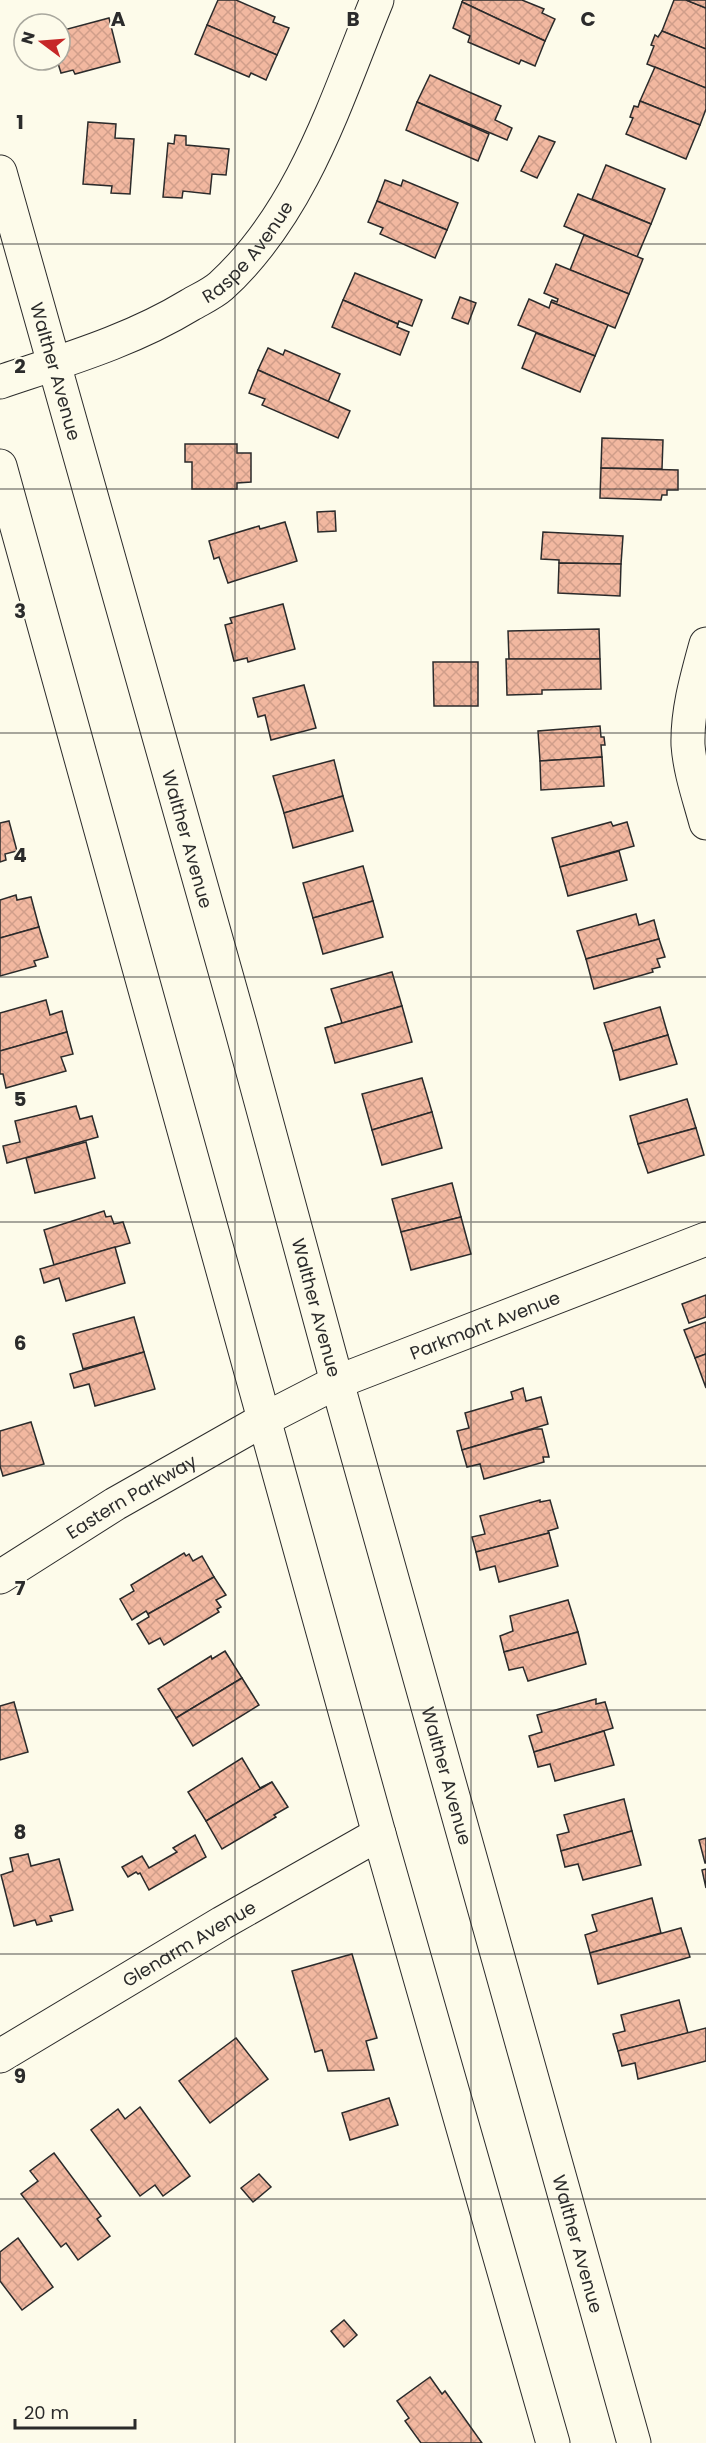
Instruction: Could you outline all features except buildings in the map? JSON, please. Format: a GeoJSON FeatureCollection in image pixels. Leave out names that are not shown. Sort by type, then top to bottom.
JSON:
{"type":"FeatureCollection","features":[{"type":"Feature","properties":{"kind":"main road","name":"Raspe Avenue"},"geometry":{"type":"LineString","coordinates":[[0,381],[104,347],[165,320],[220,287],[260,243],[291,200],[317,147],[377,0]]}},
{"type":"Feature","properties":{"kind":"main road","name":"Walther Avenue"},"geometry":{"type":"LineString","coordinates":[[0,172],[240,1024],[337,1382],[634,2443]]}},
{"type":"Feature","properties":{"kind":"main road"},"geometry":{"type":"LineString","coordinates":[[0,466],[379,1834],[553,2443]]}},
{"type":"Feature","properties":{"kind":"main road"},"geometry":{"type":"LineString","coordinates":[[706,644],[695,687],[689,722],[688,746],[693,776],[706,823]]}},
{"type":"Feature","properties":{"kind":"main road","name":"Parkmont Avenue"},"geometry":{"type":"LineString","coordinates":[[265,1419],[337,1382],[706,1239]]}},
{"type":"Feature","properties":{"kind":"main road","name":"Eastern Parkway"},"geometry":{"type":"LineString","coordinates":[[0,1577],[115,1504],[265,1419]]}},
{"type":"Feature","properties":{"kind":"main road","name":"Glenarm Avenue"},"geometry":{"type":"LineString","coordinates":[[0,2056],[222,1923],[379,1834]]}}]}
